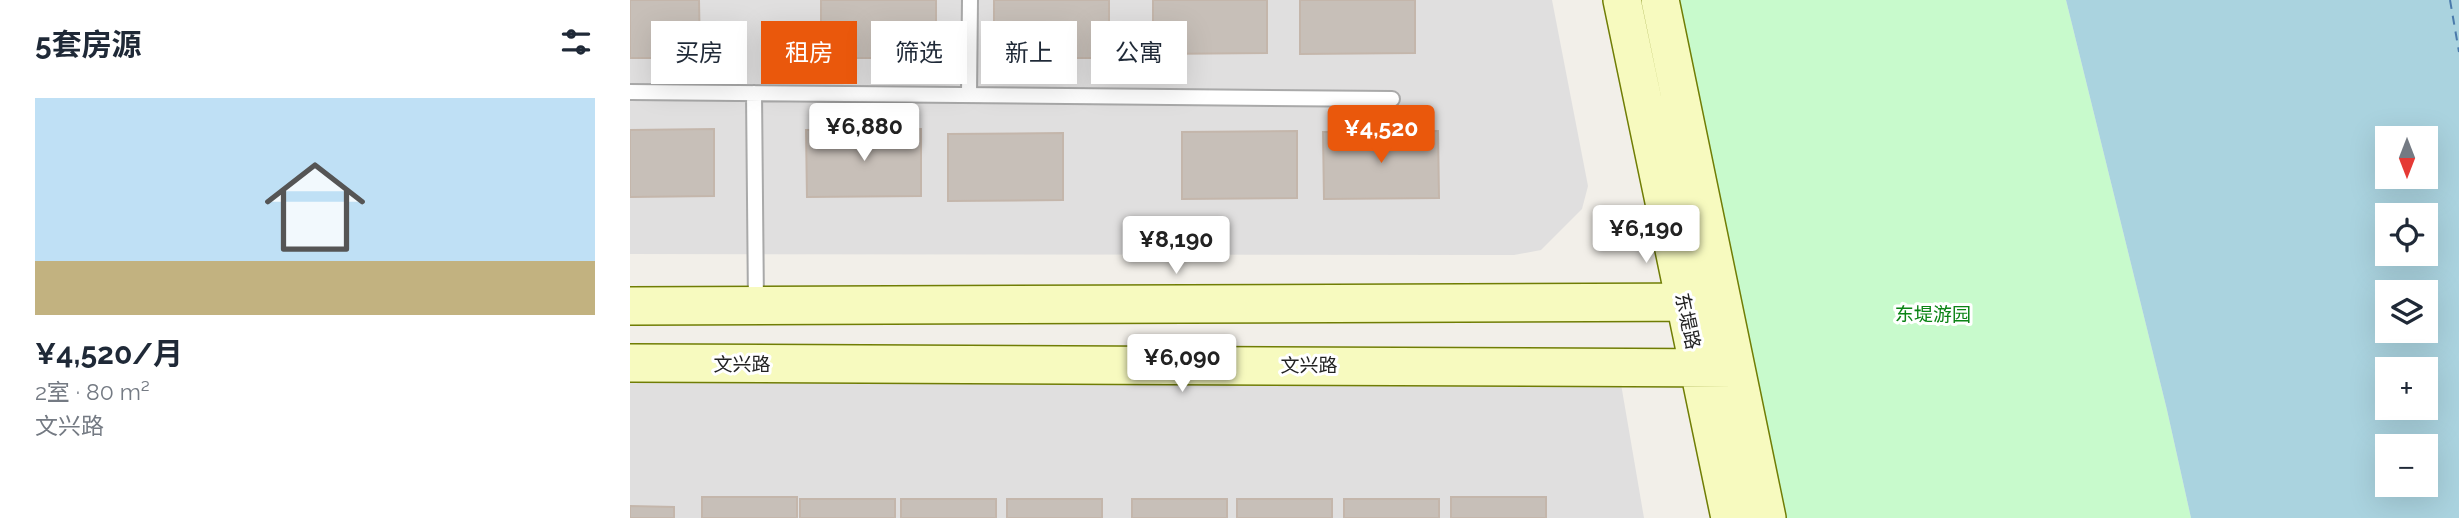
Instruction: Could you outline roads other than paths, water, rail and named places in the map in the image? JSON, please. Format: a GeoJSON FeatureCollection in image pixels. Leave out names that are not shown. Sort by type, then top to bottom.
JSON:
{"type":"FeatureCollection","features":[{"type":"Feature","properties":{"kind":"main road","name":"东堤路"},"geometry":{"type":"LineString","coordinates":[[1622,0],[1730,518]]}},
{"type":"Feature","properties":{"kind":"main road"},"geometry":{"type":"LineString","coordinates":[[1660,0],[1766,518]]}},
{"type":"Feature","properties":{"kind":"main road"},"geometry":{"type":"LineString","coordinates":[[630,306],[1722,302]]}},
{"type":"Feature","properties":{"kind":"main road","name":"文兴路"},"geometry":{"type":"LineString","coordinates":[[630,363],[1736,368]]}},
{"type":"Feature","properties":{"kind":"lane"},"geometry":{"type":"LineString","coordinates":[[969,95],[970,0]]}},
{"type":"Feature","properties":{"kind":"lane"},"geometry":{"type":"LineString","coordinates":[[630,92],[1392,99]]}},
{"type":"Feature","properties":{"kind":"lane"},"geometry":{"type":"LineString","coordinates":[[754,93],[756,306]]}},
{"type":"Feature","properties":{"kind":"water"},"geometry":{"type":"Polygon","coordinates":[[[2066,0],[2459,0],[2459,518],[2191,518],[2066,0]]]}},
{"type":"Feature","properties":{"kind":"park label","name":"东堤游园"},"geometry":{"type":"Point","coordinates":[1933,314]}}]}
